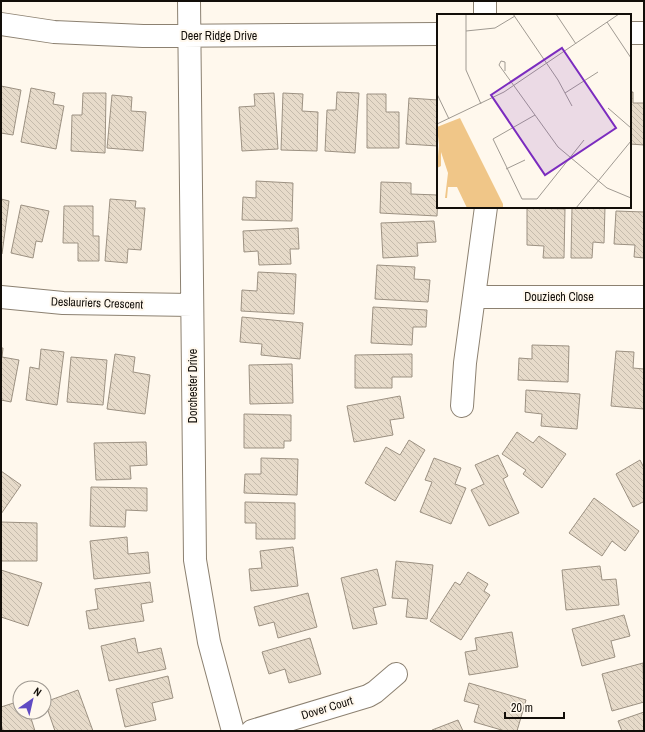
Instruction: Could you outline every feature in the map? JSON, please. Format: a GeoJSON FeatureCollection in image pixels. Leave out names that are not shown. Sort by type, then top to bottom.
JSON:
{"type":"FeatureCollection","features":[{"type":"Feature","properties":{"kind":"street","name":"Dorchester Drive"},"geometry":{"type":"LineString","coordinates":[[189,1],[195,560],[209,642],[233,731]]}},
{"type":"Feature","properties":{"kind":"street"},"geometry":{"type":"LineString","coordinates":[[485,1],[485,14]]}},
{"type":"Feature","properties":{"kind":"street","name":"Deer Ridge Drive"},"geometry":{"type":"LineString","coordinates":[[1,24],[54,32],[88,34],[189,36],[437,34]]}},
{"type":"Feature","properties":{"kind":"street"},"geometry":{"type":"LineString","coordinates":[[631,33],[644,33]]}},
{"type":"Feature","properties":{"kind":"street"},"geometry":{"type":"LineString","coordinates":[[462,406],[486,208]]}},
{"type":"Feature","properties":{"kind":"street","name":"Deslauriers Crescent"},"geometry":{"type":"LineString","coordinates":[[1,297],[71,304],[192,305]]}},
{"type":"Feature","properties":{"kind":"street","name":"Douziech Close"},"geometry":{"type":"LineString","coordinates":[[474,297],[644,297]]}},
{"type":"Feature","properties":{"kind":"street","name":"Dover Court"},"geometry":{"type":"LineString","coordinates":[[252,731],[368,696],[396,674]]}},
{"type":"Feature","properties":{"kind":"building"},"geometry":{"type":"Polygon","coordinates":[[[1,86],[21,90],[13,135],[1,133],[1,86]]]}},
{"type":"Feature","properties":{"kind":"building"},"geometry":{"type":"Polygon","coordinates":[[[31,88],[55,93],[53,104],[64,106],[56,149],[21,142],[31,88]]]}},
{"type":"Feature","properties":{"kind":"building"},"geometry":{"type":"Polygon","coordinates":[[[337,92],[359,93],[355,153],[325,151],[327,110],[336,110],[337,92]]]}},
{"type":"Feature","properties":{"kind":"building"},"geometry":{"type":"Polygon","coordinates":[[[631,92],[633,92],[633,103],[644,103],[644,145],[631,144],[631,92]]]}},
{"type":"Feature","properties":{"kind":"building"},"geometry":{"type":"Polygon","coordinates":[[[83,93],[106,93],[105,153],[71,151],[72,115],[82,115],[83,93]]]}},
{"type":"Feature","properties":{"kind":"building"},"geometry":{"type":"Polygon","coordinates":[[[274,93],[278,149],[242,151],[239,107],[255,106],[254,94],[274,93]]]}},
{"type":"Feature","properties":{"kind":"building"},"geometry":{"type":"Polygon","coordinates":[[[283,93],[303,94],[302,111],[318,112],[317,151],[281,150],[283,93]]]}},
{"type":"Feature","properties":{"kind":"building"},"geometry":{"type":"Polygon","coordinates":[[[367,94],[386,94],[386,112],[399,112],[399,148],[367,148],[367,94]]]}},
{"type":"Feature","properties":{"kind":"building"},"geometry":{"type":"Polygon","coordinates":[[[112,95],[132,97],[131,111],[146,112],[143,151],[107,148],[112,95]]]}},
{"type":"Feature","properties":{"kind":"building"},"geometry":{"type":"Polygon","coordinates":[[[409,98],[437,100],[437,146],[406,144],[409,98]]]}},
{"type":"Feature","properties":{"kind":"building"},"geometry":{"type":"Polygon","coordinates":[[[256,181],[293,183],[292,221],[242,220],[243,197],[256,198],[256,181]]]}},
{"type":"Feature","properties":{"kind":"building"},"geometry":{"type":"Polygon","coordinates":[[[381,182],[411,183],[411,194],[437,195],[437,216],[380,213],[381,182]]]}},
{"type":"Feature","properties":{"kind":"building"},"geometry":{"type":"Polygon","coordinates":[[[1,199],[9,201],[2,254],[1,253],[1,199]]]}},
{"type":"Feature","properties":{"kind":"building"},"geometry":{"type":"Polygon","coordinates":[[[110,199],[136,201],[135,208],[145,208],[141,250],[128,249],[127,263],[105,261],[110,199]]]}},
{"type":"Feature","properties":{"kind":"building"},"geometry":{"type":"Polygon","coordinates":[[[21,205],[49,211],[42,242],[36,241],[33,258],[11,253],[21,205]]]}},
{"type":"Feature","properties":{"kind":"building"},"geometry":{"type":"Polygon","coordinates":[[[64,206],[93,206],[93,236],[99,236],[99,261],[78,261],[78,243],[63,243],[64,206]]]}},
{"type":"Feature","properties":{"kind":"building"},"geometry":{"type":"Polygon","coordinates":[[[527,208],[565,209],[564,258],[543,258],[544,246],[527,245],[527,208]]]}},
{"type":"Feature","properties":{"kind":"building"},"geometry":{"type":"Polygon","coordinates":[[[572,208],[605,208],[604,243],[593,242],[592,258],[571,258],[572,208]]]}},
{"type":"Feature","properties":{"kind":"building"},"geometry":{"type":"Polygon","coordinates":[[[616,211],[644,212],[644,258],[634,257],[635,245],[614,244],[616,211]]]}},
{"type":"Feature","properties":{"kind":"building"},"geometry":{"type":"Polygon","coordinates":[[[434,221],[436,242],[417,243],[418,256],[383,258],[381,223],[434,221]]]}},
{"type":"Feature","properties":{"kind":"building"},"geometry":{"type":"Polygon","coordinates":[[[298,228],[299,249],[290,249],[291,264],[259,265],[258,251],[244,252],[243,231],[298,228]]]}},
{"type":"Feature","properties":{"kind":"building"},"geometry":{"type":"Polygon","coordinates":[[[377,265],[415,267],[414,279],[430,280],[428,302],[375,299],[377,265]]]}},
{"type":"Feature","properties":{"kind":"building"},"geometry":{"type":"Polygon","coordinates":[[[258,272],[296,274],[294,314],[241,311],[242,290],[257,291],[258,272]]]}},
{"type":"Feature","properties":{"kind":"building"},"geometry":{"type":"Polygon","coordinates":[[[373,307],[427,310],[426,327],[413,327],[412,345],[371,343],[373,307]]]}},
{"type":"Feature","properties":{"kind":"building"},"geometry":{"type":"Polygon","coordinates":[[[242,317],[303,323],[300,359],[261,355],[262,344],[240,342],[242,317]]]}},
{"type":"Feature","properties":{"kind":"building"},"geometry":{"type":"Polygon","coordinates":[[[532,345],[569,346],[568,382],[518,380],[519,358],[532,359],[532,345]]]}},
{"type":"Feature","properties":{"kind":"building"},"geometry":{"type":"Polygon","coordinates":[[[1,348],[3,348],[2,357],[19,360],[11,402],[1,400],[1,348]]]}},
{"type":"Feature","properties":{"kind":"building"},"geometry":{"type":"Polygon","coordinates":[[[41,349],[64,352],[57,405],[26,400],[30,367],[39,369],[41,349]]]}},
{"type":"Feature","properties":{"kind":"building"},"geometry":{"type":"Polygon","coordinates":[[[616,351],[634,352],[633,368],[644,369],[644,409],[611,406],[616,351]]]}},
{"type":"Feature","properties":{"kind":"building"},"geometry":{"type":"Polygon","coordinates":[[[115,354],[135,357],[133,372],[150,375],[145,414],[107,409],[115,354]]]}},
{"type":"Feature","properties":{"kind":"building"},"geometry":{"type":"Polygon","coordinates":[[[412,354],[412,377],[392,377],[392,388],[355,388],[355,355],[412,354]]]}},
{"type":"Feature","properties":{"kind":"building"},"geometry":{"type":"Polygon","coordinates":[[[71,357],[107,360],[103,405],[67,402],[71,357]]]}},
{"type":"Feature","properties":{"kind":"building"},"geometry":{"type":"Polygon","coordinates":[[[292,364],[293,403],[250,404],[249,365],[292,364]]]}},
{"type":"Feature","properties":{"kind":"building"},"geometry":{"type":"Polygon","coordinates":[[[526,390],[580,394],[577,429],[541,426],[542,414],[525,412],[526,390]]]}},
{"type":"Feature","properties":{"kind":"building"},"geometry":{"type":"Polygon","coordinates":[[[400,396],[404,418],[390,420],[393,435],[354,442],[347,406],[400,396]]]}},
{"type":"Feature","properties":{"kind":"building"},"geometry":{"type":"Polygon","coordinates":[[[244,414],[291,415],[291,441],[284,441],[284,448],[244,448],[244,414]]]}},
{"type":"Feature","properties":{"kind":"building"},"geometry":{"type":"Polygon","coordinates":[[[517,432],[533,443],[539,436],[566,454],[542,488],[523,474],[526,470],[502,454],[517,432]]]}},
{"type":"Feature","properties":{"kind":"building"},"geometry":{"type":"Polygon","coordinates":[[[409,440],[425,450],[395,501],[365,483],[386,447],[400,455],[409,440]]]}},
{"type":"Feature","properties":{"kind":"building"},"geometry":{"type":"Polygon","coordinates":[[[146,442],[147,465],[130,466],[131,479],[96,480],[94,443],[146,442]]]}},
{"type":"Feature","properties":{"kind":"building"},"geometry":{"type":"Polygon","coordinates":[[[498,455],[508,476],[503,479],[519,513],[489,526],[471,490],[484,484],[475,465],[498,455]]]}},
{"type":"Feature","properties":{"kind":"building"},"geometry":{"type":"Polygon","coordinates":[[[261,458],[298,459],[297,495],[244,493],[245,474],[261,474],[261,458]]]}},
{"type":"Feature","properties":{"kind":"building"},"geometry":{"type":"Polygon","coordinates":[[[434,458],[461,468],[455,484],[466,488],[451,524],[420,512],[432,482],[425,480],[434,458]]]}},
{"type":"Feature","properties":{"kind":"building"},"geometry":{"type":"Polygon","coordinates":[[[640,460],[644,468],[644,503],[643,502],[633,507],[616,474],[640,460]]]}},
{"type":"Feature","properties":{"kind":"building"},"geometry":{"type":"Polygon","coordinates":[[[1,471],[21,485],[1,514],[1,471]]]}},
{"type":"Feature","properties":{"kind":"building"},"geometry":{"type":"Polygon","coordinates":[[[91,487],[147,488],[147,511],[126,510],[125,527],[90,526],[91,487]]]}},
{"type":"Feature","properties":{"kind":"building"},"geometry":{"type":"Polygon","coordinates":[[[594,498],[639,531],[625,551],[612,541],[602,556],[569,533],[594,498]]]}},
{"type":"Feature","properties":{"kind":"building"},"geometry":{"type":"Polygon","coordinates":[[[245,502],[295,503],[295,539],[256,539],[256,523],[245,523],[245,502]]]}},
{"type":"Feature","properties":{"kind":"building"},"geometry":{"type":"Polygon","coordinates":[[[1,522],[37,523],[37,561],[1,561],[1,522]]]}},
{"type":"Feature","properties":{"kind":"building"},"geometry":{"type":"Polygon","coordinates":[[[127,537],[128,554],[148,552],[150,573],[94,579],[90,541],[127,537]]]}},
{"type":"Feature","properties":{"kind":"building"},"geometry":{"type":"Polygon","coordinates":[[[293,547],[298,586],[251,591],[249,569],[262,568],[260,551],[293,547]]]}},
{"type":"Feature","properties":{"kind":"building"},"geometry":{"type":"Polygon","coordinates":[[[396,561],[433,565],[427,619],[406,617],[408,599],[392,598],[396,561]]]}},
{"type":"Feature","properties":{"kind":"building"},"geometry":{"type":"Polygon","coordinates":[[[600,566],[602,580],[616,579],[619,605],[566,610],[562,570],[600,566]]]}},
{"type":"Feature","properties":{"kind":"building"},"geometry":{"type":"Polygon","coordinates":[[[377,569],[386,605],[373,608],[377,624],[353,629],[341,578],[377,569]]]}},
{"type":"Feature","properties":{"kind":"building"},"geometry":{"type":"Polygon","coordinates":[[[1,570],[42,583],[28,626],[1,617],[1,570]]]}},
{"type":"Feature","properties":{"kind":"building"},"geometry":{"type":"Polygon","coordinates":[[[468,572],[488,584],[484,591],[490,595],[461,640],[430,621],[455,582],[460,585],[468,572]]]}},
{"type":"Feature","properties":{"kind":"building"},"geometry":{"type":"Polygon","coordinates":[[[150,582],[153,602],[141,604],[144,621],[89,629],[86,611],[98,609],[95,589],[150,582]]]}},
{"type":"Feature","properties":{"kind":"building"},"geometry":{"type":"Polygon","coordinates":[[[308,593],[317,627],[278,638],[274,622],[259,626],[254,607],[308,593]]]}},
{"type":"Feature","properties":{"kind":"building"},"geometry":{"type":"Polygon","coordinates":[[[624,615],[630,636],[611,641],[615,657],[582,666],[572,629],[624,615]]]}},
{"type":"Feature","properties":{"kind":"building"},"geometry":{"type":"Polygon","coordinates":[[[512,632],[518,667],[469,675],[465,652],[477,650],[475,638],[512,632]]]}},
{"type":"Feature","properties":{"kind":"building"},"geometry":{"type":"Polygon","coordinates":[[[135,638],[138,653],[161,648],[166,669],[109,681],[101,646],[135,638]]]}},
{"type":"Feature","properties":{"kind":"building"},"geometry":{"type":"Polygon","coordinates":[[[310,638],[321,674],[289,683],[285,669],[269,674],[262,652],[310,638]]]}},
{"type":"Feature","properties":{"kind":"building"},"geometry":{"type":"Polygon","coordinates":[[[643,663],[644,702],[612,711],[602,674],[643,663]]]}},
{"type":"Feature","properties":{"kind":"building"},"geometry":{"type":"Polygon","coordinates":[[[168,676],[173,698],[152,703],[156,720],[125,727],[116,689],[168,676]]]}},
{"type":"Feature","properties":{"kind":"building"},"geometry":{"type":"Polygon","coordinates":[[[469,683],[526,700],[517,731],[505,731],[474,722],[479,705],[464,701],[469,683]]]}},
{"type":"Feature","properties":{"kind":"building"},"geometry":{"type":"Polygon","coordinates":[[[78,690],[93,731],[55,731],[51,720],[52,699],[78,690]]]}},
{"type":"Feature","properties":{"kind":"building"},"geometry":{"type":"Polygon","coordinates":[[[12,704],[12,720],[32,720],[35,731],[3,731],[1,724],[1,707],[12,704]]]}},
{"type":"Feature","properties":{"kind":"building"},"geometry":{"type":"Polygon","coordinates":[[[644,712],[644,731],[622,731],[618,721],[644,712]]]}},
{"type":"Feature","properties":{"kind":"building"},"geometry":{"type":"Polygon","coordinates":[[[458,720],[463,731],[432,730],[458,720]]]}}]}
